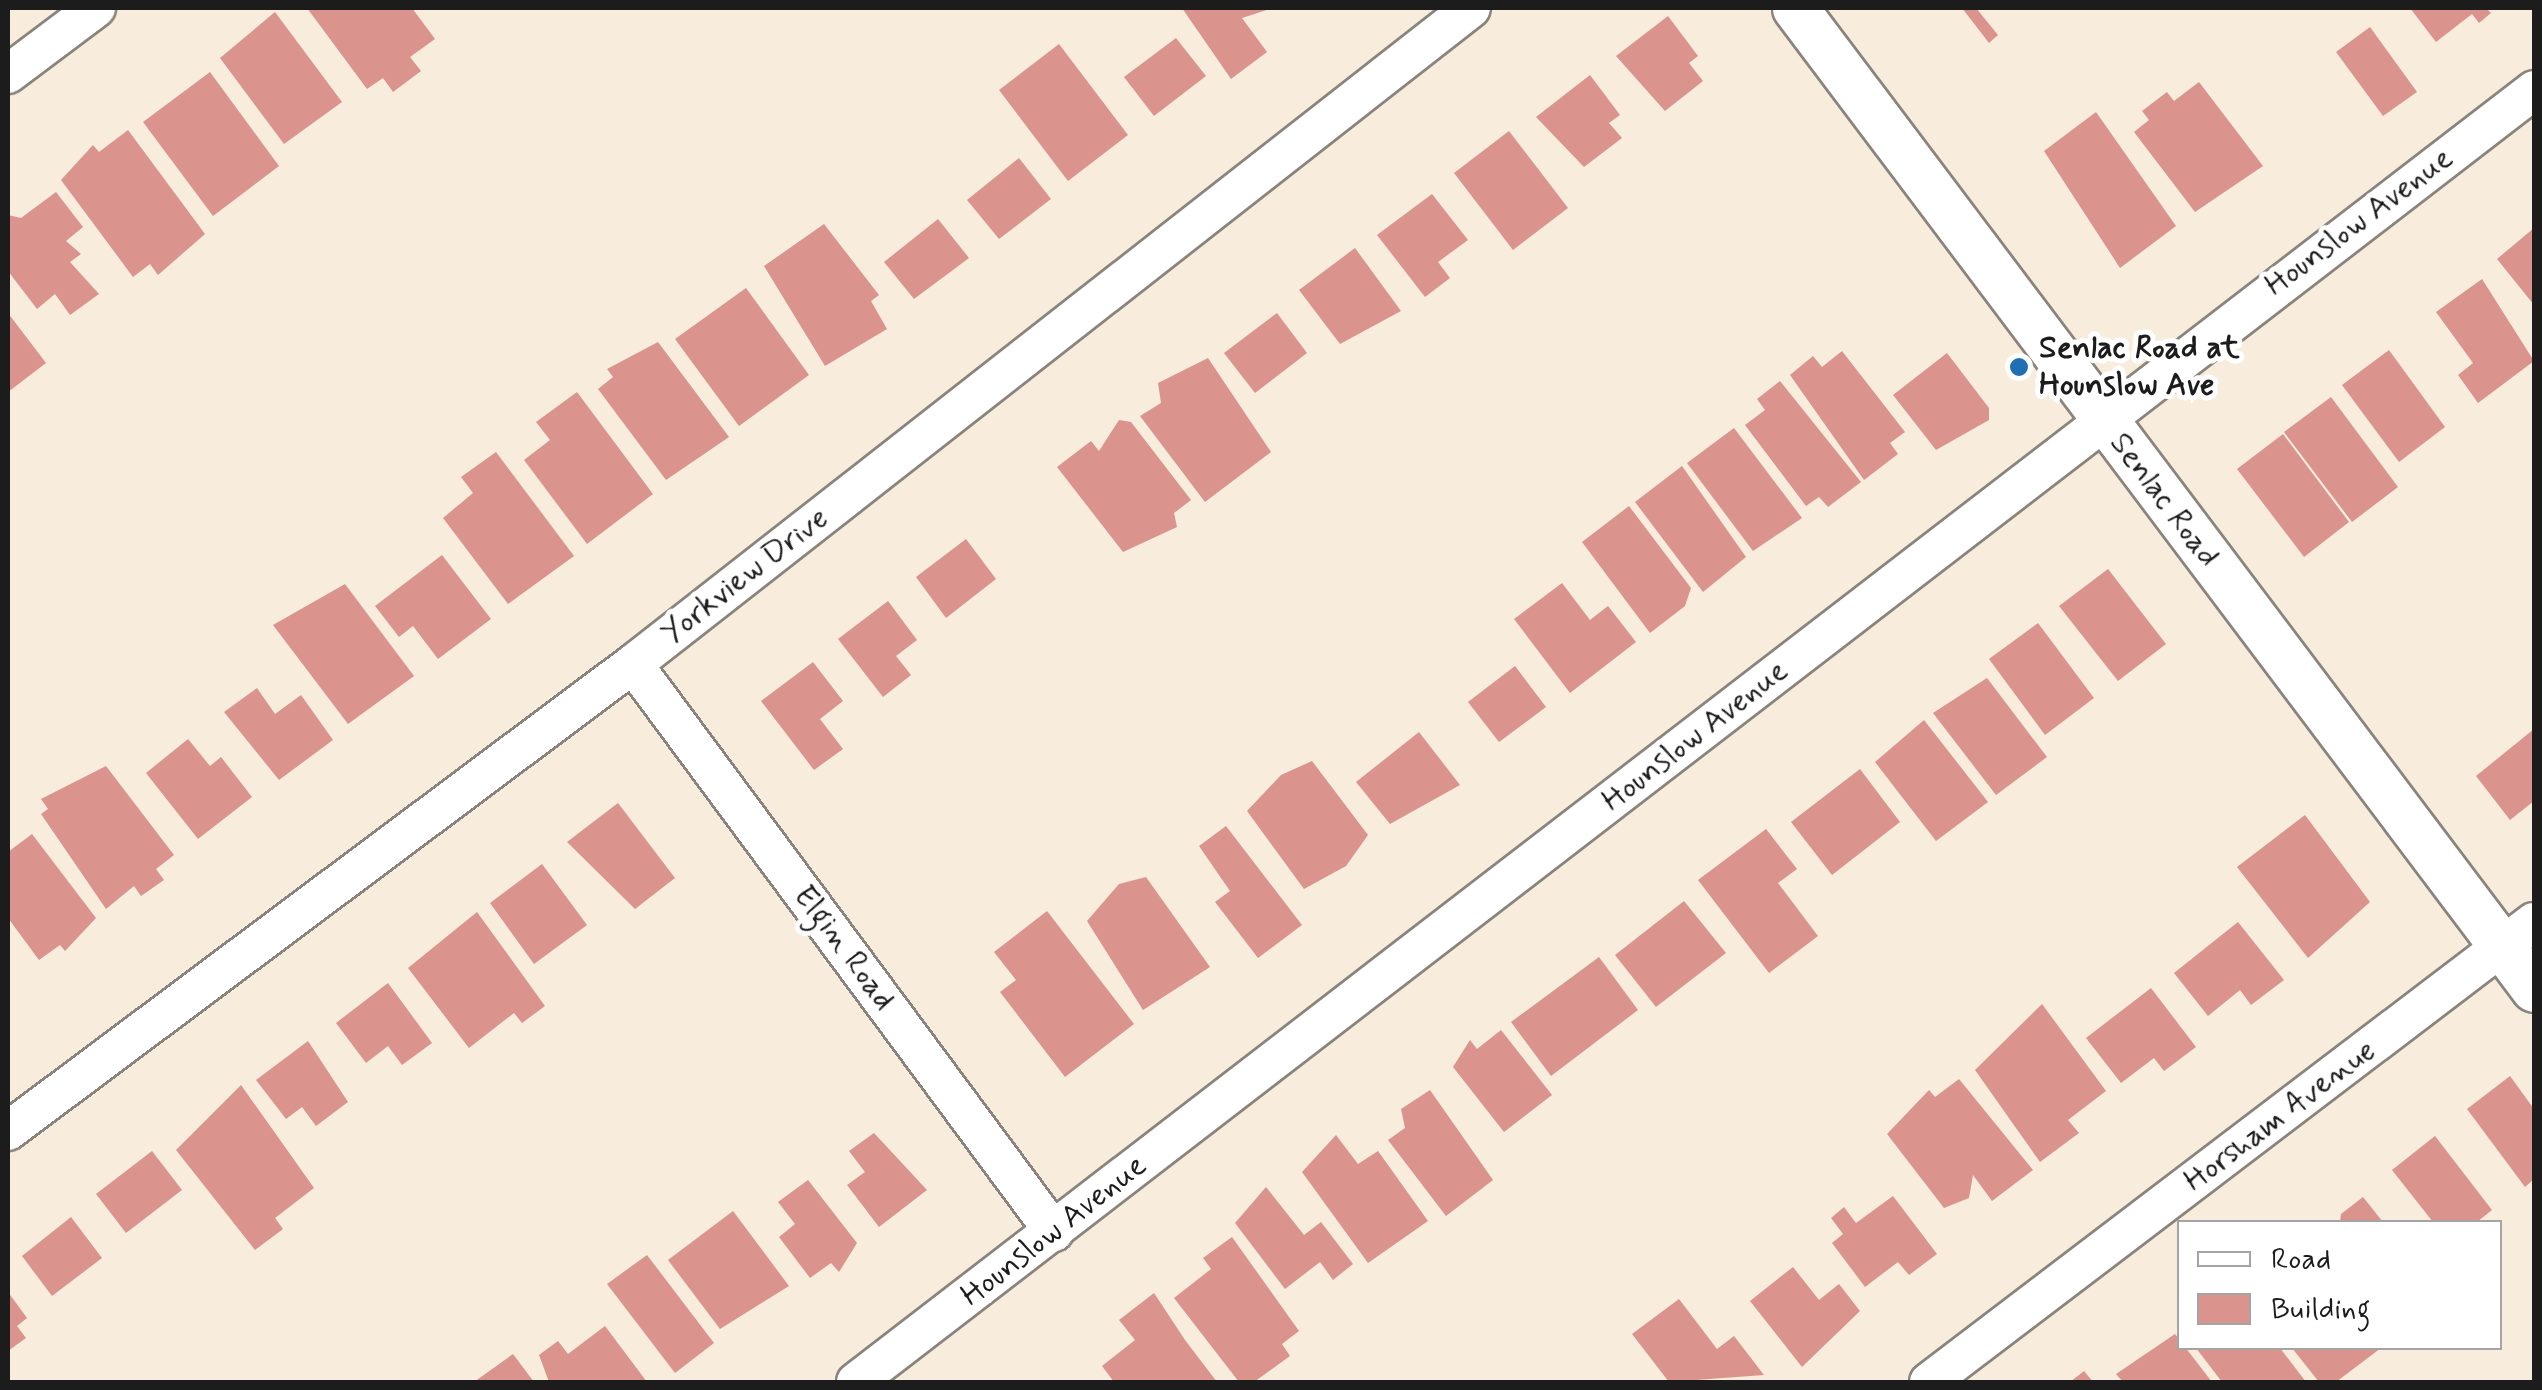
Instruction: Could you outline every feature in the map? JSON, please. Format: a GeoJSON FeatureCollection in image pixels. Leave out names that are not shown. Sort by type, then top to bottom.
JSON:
{"type":"FeatureCollection","features":[{"type":"Feature","properties":{"kind":"street"},"geometry":{"type":"LineString","coordinates":[[8,74],[96,8]]}},
{"type":"Feature","properties":{"kind":"street","name":"Yorkview Drive"},"geometry":{"type":"LineString","coordinates":[[8,1131],[633,664],[1471,8]]}},
{"type":"Feature","properties":{"kind":"street","name":"Senlac Road"},"geometry":{"type":"LineString","coordinates":[[1795,8],[2102,418],[2518,935],[2534,989]]}},
{"type":"Feature","properties":{"kind":"street","name":"Hounslow Avenue"},"geometry":{"type":"LineString","coordinates":[[856,1382],[2102,418],[2534,90]]}},
{"type":"Feature","properties":{"kind":"street","name":"Elgin Road"},"geometry":{"type":"LineString","coordinates":[[633,664],[1054,1232]]}},
{"type":"Feature","properties":{"kind":"street","name":"Horsham Avenue"},"geometry":{"type":"LineString","coordinates":[[1929,1382],[2518,935]]}},
{"type":"Feature","properties":{"kind":"building"},"geometry":{"type":"Polygon","coordinates":[[[307,8],[412,8],[435,39],[410,57],[421,71],[393,92],[383,78],[367,89],[307,8]]]}},
{"type":"Feature","properties":{"kind":"building"},"geometry":{"type":"Polygon","coordinates":[[[1182,8],[1273,8],[1242,18],[1267,52],[1231,79],[1182,8]]]}},
{"type":"Feature","properties":{"kind":"building"},"geometry":{"type":"Polygon","coordinates":[[[1962,8],[1976,8],[1998,35],[1989,43],[1962,8]]]}},
{"type":"Feature","properties":{"kind":"building"},"geometry":{"type":"Polygon","coordinates":[[[2410,8],[2486,8],[2491,13],[2479,23],[2472,14],[2436,42],[2410,8]]]}},
{"type":"Feature","properties":{"kind":"building"},"geometry":{"type":"Polygon","coordinates":[[[275,12],[342,102],[284,144],[220,58],[275,12]]]}},
{"type":"Feature","properties":{"kind":"building"},"geometry":{"type":"Polygon","coordinates":[[[1668,16],[1698,56],[1689,63],[1703,81],[1665,111],[1616,56],[1668,16]]]}},
{"type":"Feature","properties":{"kind":"building"},"geometry":{"type":"Polygon","coordinates":[[[2370,27],[2417,92],[2383,116],[2336,52],[2370,27]]]}},
{"type":"Feature","properties":{"kind":"building"},"geometry":{"type":"Polygon","coordinates":[[[1176,38],[1206,76],[1154,116],[1124,77],[1176,38]]]}},
{"type":"Feature","properties":{"kind":"building"},"geometry":{"type":"Polygon","coordinates":[[[1059,44],[1128,135],[1068,181],[999,90],[1059,44]]]}},
{"type":"Feature","properties":{"kind":"building"},"geometry":{"type":"Polygon","coordinates":[[[210,72],[279,166],[213,216],[143,122],[210,72]]]}},
{"type":"Feature","properties":{"kind":"building"},"geometry":{"type":"Polygon","coordinates":[[[1590,75],[1620,115],[1609,123],[1622,138],[1584,167],[1536,117],[1590,75]]]}},
{"type":"Feature","properties":{"kind":"building"},"geometry":{"type":"Polygon","coordinates":[[[2199,82],[2263,166],[2195,212],[2134,132],[2149,120],[2142,111],[2167,92],[2174,101],[2199,82]]]}},
{"type":"Feature","properties":{"kind":"building"},"geometry":{"type":"Polygon","coordinates":[[[2096,112],[2176,226],[2120,268],[2044,151],[2096,112]]]}},
{"type":"Feature","properties":{"kind":"building"},"geometry":{"type":"Polygon","coordinates":[[[128,130],[205,234],[158,275],[150,264],[133,277],[61,180],[93,145],[99,152],[128,130]]]}},
{"type":"Feature","properties":{"kind":"building"},"geometry":{"type":"Polygon","coordinates":[[[1509,131],[1568,208],[1513,250],[1454,173],[1509,131]]]}},
{"type":"Feature","properties":{"kind":"building"},"geometry":{"type":"Polygon","coordinates":[[[1019,158],[1051,199],[999,239],[967,200],[1019,158]]]}},
{"type":"Feature","properties":{"kind":"building"},"geometry":{"type":"Polygon","coordinates":[[[56,192],[83,227],[66,241],[81,254],[70,262],[99,294],[70,315],[55,294],[37,309],[8,271],[8,215],[21,218],[56,192]]]}},
{"type":"Feature","properties":{"kind":"building"},"geometry":{"type":"Polygon","coordinates":[[[1432,194],[1468,240],[1438,262],[1450,278],[1425,297],[1377,235],[1432,194]]]}},
{"type":"Feature","properties":{"kind":"building"},"geometry":{"type":"Polygon","coordinates":[[[938,219],[969,258],[914,299],[884,262],[938,219]]]}},
{"type":"Feature","properties":{"kind":"building"},"geometry":{"type":"Polygon","coordinates":[[[824,224],[879,295],[871,301],[887,329],[825,366],[764,266],[824,224]]]}},
{"type":"Feature","properties":{"kind":"building"},"geometry":{"type":"Polygon","coordinates":[[[2534,228],[2534,305],[2497,259],[2534,228]]]}},
{"type":"Feature","properties":{"kind":"building"},"geometry":{"type":"Polygon","coordinates":[[[1355,248],[1401,311],[1340,344],[1299,290],[1355,248]]]}},
{"type":"Feature","properties":{"kind":"building"},"geometry":{"type":"Polygon","coordinates":[[[2482,279],[2534,361],[2478,403],[2458,375],[2473,363],[2436,312],[2482,279]]]}},
{"type":"Feature","properties":{"kind":"building"},"geometry":{"type":"Polygon","coordinates":[[[746,288],[809,375],[739,426],[675,339],[746,288]]]}},
{"type":"Feature","properties":{"kind":"building"},"geometry":{"type":"Polygon","coordinates":[[[8,313],[46,363],[8,392],[8,313]]]}},
{"type":"Feature","properties":{"kind":"building"},"geometry":{"type":"Polygon","coordinates":[[[1277,313],[1307,353],[1255,393],[1224,353],[1277,313]]]}},
{"type":"Feature","properties":{"kind":"building"},"geometry":{"type":"Polygon","coordinates":[[[658,342],[729,437],[666,480],[598,389],[613,377],[607,369],[658,342]]]}},
{"type":"Feature","properties":{"kind":"building"},"geometry":{"type":"Polygon","coordinates":[[[2389,350],[2445,427],[2399,462],[2342,385],[2389,350]]]}},
{"type":"Feature","properties":{"kind":"building"},"geometry":{"type":"Polygon","coordinates":[[[1842,351],[1905,432],[1890,443],[1898,454],[1864,480],[1790,375],[1813,356],[1822,367],[1842,351]]]}},
{"type":"Feature","properties":{"kind":"building"},"geometry":{"type":"Polygon","coordinates":[[[1947,353],[1989,408],[1989,420],[1936,450],[1893,395],[1947,353]]]}},
{"type":"Feature","properties":{"kind":"building"},"geometry":{"type":"Polygon","coordinates":[[[1208,358],[1271,452],[1205,502],[1140,416],[1161,403],[1158,383],[1208,358]]]}},
{"type":"Feature","properties":{"kind":"building"},"geometry":{"type":"Polygon","coordinates":[[[1780,381],[1861,482],[1828,507],[1819,497],[1806,506],[1745,425],[1765,410],[1757,399],[1780,381]]]}},
{"type":"Feature","properties":{"kind":"building"},"geometry":{"type":"Polygon","coordinates":[[[577,392],[653,494],[587,544],[524,460],[550,440],[536,422],[577,392]]]}},
{"type":"Feature","properties":{"kind":"building"},"geometry":{"type":"Polygon","coordinates":[[[2331,397],[2398,487],[2352,522],[2284,432],[2331,397]]]}},
{"type":"Feature","properties":{"kind":"building"},"geometry":{"type":"Polygon","coordinates":[[[1119,420],[1131,422],[1191,500],[1174,513],[1177,527],[1123,552],[1057,467],[1091,441],[1099,451],[1119,420]]]}},
{"type":"Feature","properties":{"kind":"building"},"geometry":{"type":"Polygon","coordinates":[[[1734,428],[1802,518],[1753,551],[1687,463],[1734,428]]]}},
{"type":"Feature","properties":{"kind":"building"},"geometry":{"type":"Polygon","coordinates":[[[2283,434],[2349,522],[2304,557],[2237,469],[2283,434]]]}},
{"type":"Feature","properties":{"kind":"building"},"geometry":{"type":"Polygon","coordinates":[[[496,452],[574,556],[508,604],[443,518],[473,493],[461,477],[496,452]]]}},
{"type":"Feature","properties":{"kind":"building"},"geometry":{"type":"Polygon","coordinates":[[[1682,466],[1746,557],[1703,592],[1635,502],[1682,466]]]}},
{"type":"Feature","properties":{"kind":"building"},"geometry":{"type":"Polygon","coordinates":[[[1629,506],[1691,588],[1685,606],[1650,633],[1582,542],[1629,506]]]}},
{"type":"Feature","properties":{"kind":"building"},"geometry":{"type":"Polygon","coordinates":[[[966,539],[996,579],[946,618],[916,577],[966,539]]]}},
{"type":"Feature","properties":{"kind":"building"},"geometry":{"type":"Polygon","coordinates":[[[442,555],[491,619],[438,659],[413,626],[399,637],[375,606],[442,555]]]}},
{"type":"Feature","properties":{"kind":"building"},"geometry":{"type":"Polygon","coordinates":[[[2108,569],[2166,644],[2118,681],[2059,606],[2108,569]]]}},
{"type":"Feature","properties":{"kind":"building"},"geometry":{"type":"Polygon","coordinates":[[[1562,583],[1590,620],[1608,606],[1636,642],[1570,693],[1514,619],[1562,583]]]}},
{"type":"Feature","properties":{"kind":"building"},"geometry":{"type":"Polygon","coordinates":[[[345,584],[414,676],[348,724],[273,625],[345,584]]]}},
{"type":"Feature","properties":{"kind":"building"},"geometry":{"type":"Polygon","coordinates":[[[888,601],[917,640],[896,656],[911,675],[883,697],[838,639],[888,601]]]}},
{"type":"Feature","properties":{"kind":"building"},"geometry":{"type":"Polygon","coordinates":[[[2038,623],[2094,698],[2045,735],[1989,659],[2038,623]]]}},
{"type":"Feature","properties":{"kind":"building"},"geometry":{"type":"Polygon","coordinates":[[[813,662],[843,701],[820,719],[843,749],[814,770],[761,701],[813,662]]]}},
{"type":"Feature","properties":{"kind":"building"},"geometry":{"type":"Polygon","coordinates":[[[1515,666],[1546,707],[1499,742],[1468,702],[1515,666]]]}},
{"type":"Feature","properties":{"kind":"building"},"geometry":{"type":"Polygon","coordinates":[[[1987,678],[2047,757],[1996,795],[1933,713],[1987,678]]]}},
{"type":"Feature","properties":{"kind":"building"},"geometry":{"type":"Polygon","coordinates":[[[257,688],[275,714],[301,695],[333,740],[279,780],[224,712],[257,688]]]}},
{"type":"Feature","properties":{"kind":"building"},"geometry":{"type":"Polygon","coordinates":[[[1924,720],[1988,802],[1936,841],[1875,762],[1924,720]]]}},
{"type":"Feature","properties":{"kind":"building"},"geometry":{"type":"Polygon","coordinates":[[[2534,729],[2534,801],[2510,820],[2476,776],[2534,729]]]}},
{"type":"Feature","properties":{"kind":"building"},"geometry":{"type":"Polygon","coordinates":[[[1419,732],[1460,785],[1390,824],[1356,782],[1419,732]]]}},
{"type":"Feature","properties":{"kind":"building"},"geometry":{"type":"Polygon","coordinates":[[[188,739],[210,766],[221,757],[252,797],[198,839],[146,773],[188,739]]]}},
{"type":"Feature","properties":{"kind":"building"},"geometry":{"type":"Polygon","coordinates":[[[1312,761],[1368,835],[1346,866],[1304,889],[1247,811],[1281,775],[1312,761]]]}},
{"type":"Feature","properties":{"kind":"building"},"geometry":{"type":"Polygon","coordinates":[[[106,766],[174,855],[156,869],[164,880],[141,896],[134,886],[106,909],[41,814],[48,809],[41,799],[106,766]]]}},
{"type":"Feature","properties":{"kind":"building"},"geometry":{"type":"Polygon","coordinates":[[[1860,769],[1900,822],[1832,875],[1791,822],[1860,769]]]}},
{"type":"Feature","properties":{"kind":"building"},"geometry":{"type":"Polygon","coordinates":[[[618,803],[675,878],[635,909],[567,842],[618,803]]]}},
{"type":"Feature","properties":{"kind":"building"},"geometry":{"type":"Polygon","coordinates":[[[2305,815],[2370,902],[2308,958],[2237,867],[2305,815]]]}},
{"type":"Feature","properties":{"kind":"building"},"geometry":{"type":"Polygon","coordinates":[[[1226,826],[1302,925],[1258,958],[1215,902],[1230,891],[1199,846],[1226,826]]]}},
{"type":"Feature","properties":{"kind":"building"},"geometry":{"type":"Polygon","coordinates":[[[1766,829],[1797,869],[1778,883],[1818,936],[1769,973],[1698,880],[1766,829]]]}},
{"type":"Feature","properties":{"kind":"building"},"geometry":{"type":"Polygon","coordinates":[[[32,834],[96,918],[65,951],[60,945],[39,960],[8,918],[8,852],[32,834]]]}},
{"type":"Feature","properties":{"kind":"building"},"geometry":{"type":"Polygon","coordinates":[[[542,864],[587,925],[534,964],[490,903],[542,864]]]}},
{"type":"Feature","properties":{"kind":"building"},"geometry":{"type":"Polygon","coordinates":[[[1146,877],[1210,967],[1143,1010],[1087,921],[1119,884],[1146,877]]]}},
{"type":"Feature","properties":{"kind":"building"},"geometry":{"type":"Polygon","coordinates":[[[1684,901],[1726,953],[1656,1007],[1615,955],[1684,901]]]}},
{"type":"Feature","properties":{"kind":"building"},"geometry":{"type":"Polygon","coordinates":[[[1047,911],[1134,1024],[1065,1077],[1000,992],[1016,980],[994,952],[1047,911]]]}},
{"type":"Feature","properties":{"kind":"building"},"geometry":{"type":"Polygon","coordinates":[[[477,912],[545,1006],[522,1023],[514,1013],[469,1048],[408,968],[477,912]]]}},
{"type":"Feature","properties":{"kind":"building"},"geometry":{"type":"Polygon","coordinates":[[[2238,922],[2284,980],[2251,1005],[2240,990],[2208,1016],[2174,973],[2238,922]]]}},
{"type":"Feature","properties":{"kind":"building"},"geometry":{"type":"Polygon","coordinates":[[[1599,957],[1638,1010],[1551,1076],[1511,1022],[1599,957]]]}},
{"type":"Feature","properties":{"kind":"building"},"geometry":{"type":"Polygon","coordinates":[[[388,983],[432,1043],[402,1065],[388,1046],[366,1063],[336,1023],[388,983]]]}},
{"type":"Feature","properties":{"kind":"building"},"geometry":{"type":"Polygon","coordinates":[[[2151,988],[2196,1047],[2164,1071],[2154,1058],[2121,1083],[2086,1038],[2151,988]]]}},
{"type":"Feature","properties":{"kind":"building"},"geometry":{"type":"Polygon","coordinates":[[[2042,1004],[2106,1091],[2068,1120],[2079,1133],[2040,1162],[1975,1070],[2042,1004]]]}},
{"type":"Feature","properties":{"kind":"building"},"geometry":{"type":"Polygon","coordinates":[[[1501,1030],[1552,1095],[1504,1132],[1453,1067],[1470,1040],[1477,1049],[1501,1030]]]}},
{"type":"Feature","properties":{"kind":"building"},"geometry":{"type":"Polygon","coordinates":[[[308,1041],[348,1102],[316,1126],[302,1107],[286,1119],[256,1080],[308,1041]]]}},
{"type":"Feature","properties":{"kind":"building"},"geometry":{"type":"Polygon","coordinates":[[[2510,1076],[2534,1109],[2534,1179],[2525,1187],[2467,1109],[2510,1076]]]}},
{"type":"Feature","properties":{"kind":"building"},"geometry":{"type":"Polygon","coordinates":[[[1959,1079],[2033,1170],[1992,1201],[1973,1175],[1969,1198],[1944,1208],[1887,1134],[1929,1090],[1935,1097],[1959,1079]]]}},
{"type":"Feature","properties":{"kind":"building"},"geometry":{"type":"Polygon","coordinates":[[[241,1085],[314,1188],[275,1218],[283,1229],[255,1250],[176,1150],[241,1085]]]}},
{"type":"Feature","properties":{"kind":"building"},"geometry":{"type":"Polygon","coordinates":[[[1430,1090],[1493,1180],[1446,1216],[1388,1140],[1405,1128],[1401,1109],[1430,1090]]]}},
{"type":"Feature","properties":{"kind":"building"},"geometry":{"type":"Polygon","coordinates":[[[874,1133],[927,1190],[879,1227],[847,1185],[865,1172],[849,1151],[874,1133]]]}},
{"type":"Feature","properties":{"kind":"building"},"geometry":{"type":"Polygon","coordinates":[[[1336,1135],[1358,1164],[1378,1151],[1428,1221],[1368,1263],[1302,1172],[1336,1135]]]}},
{"type":"Feature","properties":{"kind":"building"},"geometry":{"type":"Polygon","coordinates":[[[2435,1136],[2492,1210],[2480,1220],[2431,1220],[2392,1170],[2435,1136]]]}},
{"type":"Feature","properties":{"kind":"building"},"geometry":{"type":"Polygon","coordinates":[[[152,1151],[182,1190],[126,1233],[96,1194],[152,1151]]]}},
{"type":"Feature","properties":{"kind":"building"},"geometry":{"type":"Polygon","coordinates":[[[808,1180],[857,1243],[839,1272],[831,1263],[810,1278],[779,1237],[795,1224],[778,1202],[808,1180]]]}},
{"type":"Feature","properties":{"kind":"building"},"geometry":{"type":"Polygon","coordinates":[[[1266,1187],[1304,1235],[1321,1222],[1353,1264],[1333,1280],[1320,1262],[1285,1289],[1235,1223],[1266,1187]]]}},
{"type":"Feature","properties":{"kind":"building"},"geometry":{"type":"Polygon","coordinates":[[[1893,1196],[1937,1254],[1909,1275],[1898,1262],[1865,1287],[1832,1243],[1843,1234],[1831,1218],[1844,1207],[1856,1223],[1893,1196]]]}},
{"type":"Feature","properties":{"kind":"building"},"geometry":{"type":"Polygon","coordinates":[[[2363,1197],[2381,1220],[2340,1220],[2341,1214],[2363,1197]]]}},
{"type":"Feature","properties":{"kind":"building"},"geometry":{"type":"Polygon","coordinates":[[[733,1211],[789,1286],[720,1329],[668,1260],[733,1211]]]}},
{"type":"Feature","properties":{"kind":"building"},"geometry":{"type":"Polygon","coordinates":[[[71,1217],[102,1258],[52,1296],[22,1256],[71,1217]]]}},
{"type":"Feature","properties":{"kind":"building"},"geometry":{"type":"Polygon","coordinates":[[[1232,1237],[1299,1331],[1282,1344],[1290,1356],[1254,1382],[1239,1382],[1174,1298],[1211,1269],[1203,1258],[1232,1237]]]}},
{"type":"Feature","properties":{"kind":"building"},"geometry":{"type":"Polygon","coordinates":[[[647,1255],[714,1343],[675,1373],[607,1284],[647,1255]]]}},
{"type":"Feature","properties":{"kind":"building"},"geometry":{"type":"Polygon","coordinates":[[[1793,1267],[1819,1300],[1839,1284],[1860,1311],[1802,1367],[1750,1301],[1793,1267]]]}},
{"type":"Feature","properties":{"kind":"building"},"geometry":{"type":"Polygon","coordinates":[[[8,1292],[27,1318],[17,1326],[26,1338],[8,1351],[8,1292]]]}},
{"type":"Feature","properties":{"kind":"building"},"geometry":{"type":"Polygon","coordinates":[[[1154,1293],[1217,1382],[1114,1382],[1102,1366],[1135,1340],[1119,1320],[1154,1293]]]}},
{"type":"Feature","properties":{"kind":"building"},"geometry":{"type":"Polygon","coordinates":[[[1679,1299],[1717,1349],[1734,1336],[1764,1375],[1669,1382],[1632,1334],[1679,1299]]]}},
{"type":"Feature","properties":{"kind":"building"},"geometry":{"type":"Polygon","coordinates":[[[605,1326],[647,1382],[549,1382],[539,1355],[558,1341],[568,1354],[605,1326]]]}},
{"type":"Feature","properties":{"kind":"building"},"geometry":{"type":"Polygon","coordinates":[[[2175,1334],[2177,1350],[2187,1350],[2212,1382],[2123,1382],[2116,1374],[2175,1334]]]}},
{"type":"Feature","properties":{"kind":"building"},"geometry":{"type":"Polygon","coordinates":[[[2198,1350],[2282,1350],[2306,1382],[2222,1382],[2198,1350]]]}},
{"type":"Feature","properties":{"kind":"building"},"geometry":{"type":"Polygon","coordinates":[[[2294,1350],[2378,1350],[2336,1382],[2319,1382],[2294,1350]]]}},
{"type":"Feature","properties":{"kind":"building"},"geometry":{"type":"Polygon","coordinates":[[[513,1354],[534,1382],[474,1382],[513,1354]]]}},
{"type":"Feature","properties":{"kind":"building"},"geometry":{"type":"Polygon","coordinates":[[[2084,1371],[2093,1382],[2070,1382],[2084,1371]]]}},
{"type":"Feature","properties":{"kind":"place","name":"Senlac Road at Hounslow Ave"},"geometry":{"type":"Point","coordinates":[2019,367]}}]}
